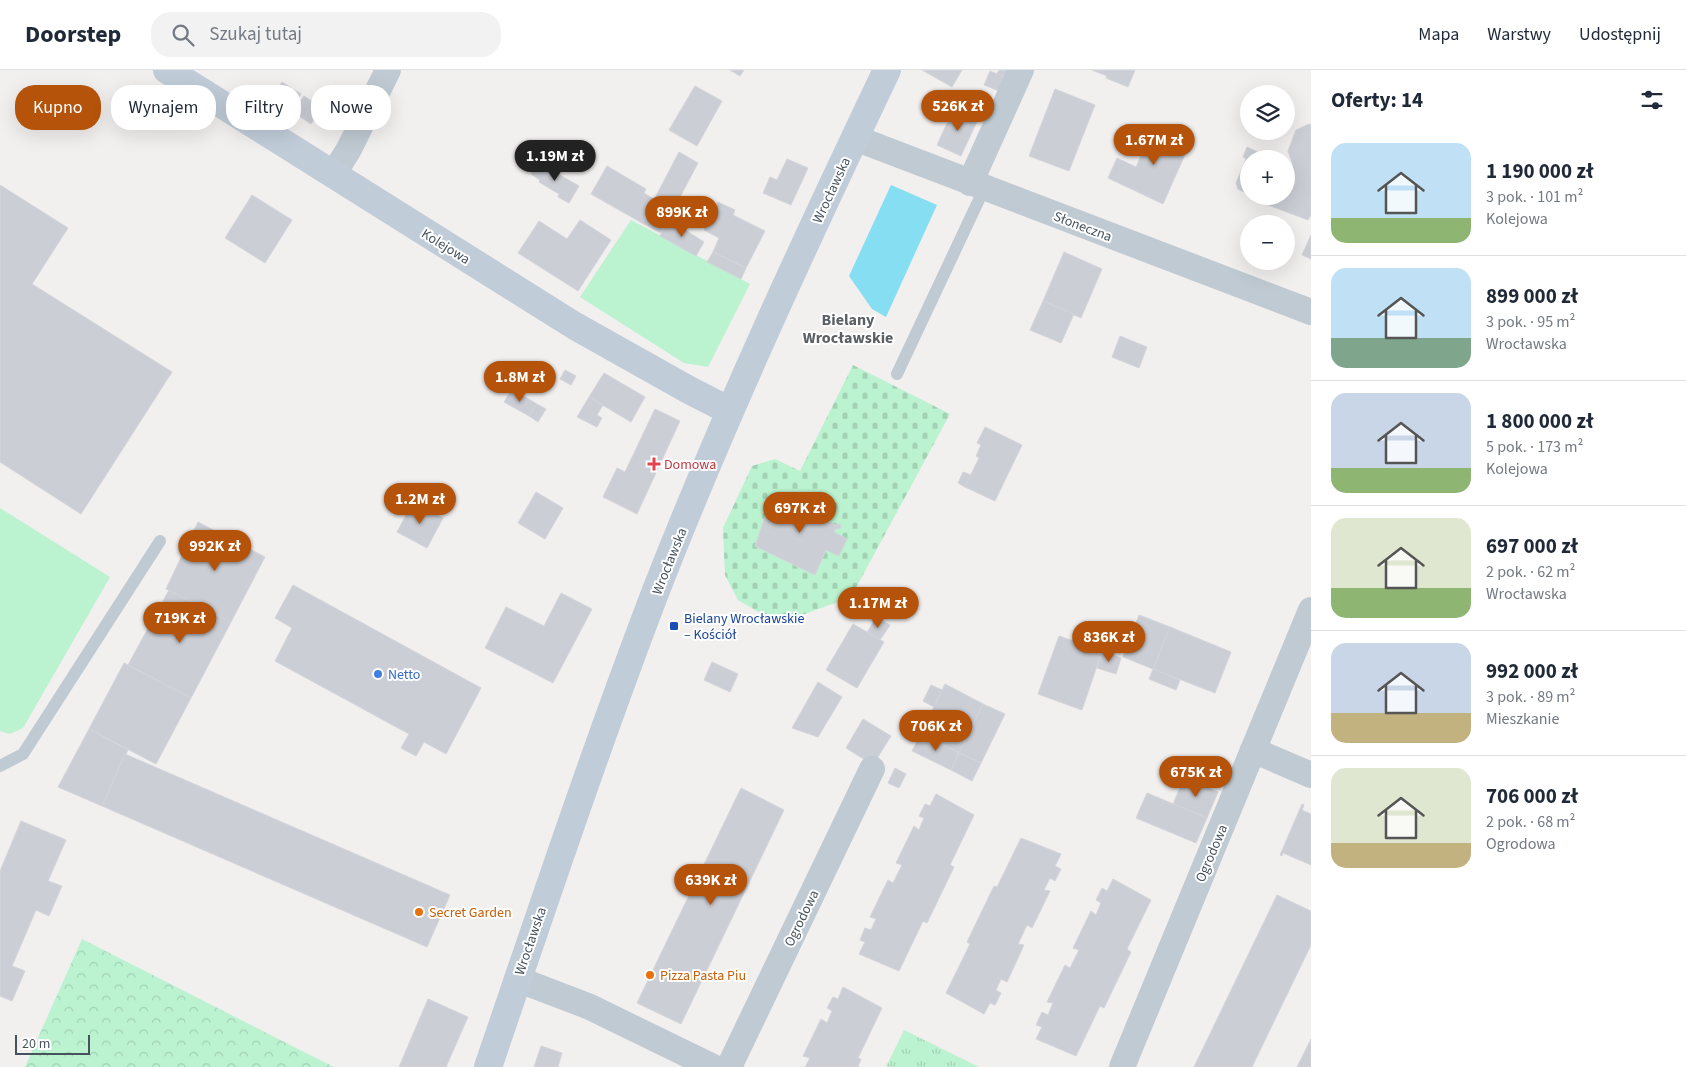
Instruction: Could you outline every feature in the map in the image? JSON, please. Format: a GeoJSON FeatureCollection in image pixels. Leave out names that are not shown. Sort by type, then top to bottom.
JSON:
{"type":"FeatureCollection","features":[{"type":"Feature","properties":{"kind":"main road","name":"Kolejowa"},"geometry":{"type":"LineString","coordinates":[[167,70],[575,326],[730,411]]}},
{"type":"Feature","properties":{"kind":"main road","name":"Wrocławska"},"geometry":{"type":"LineString","coordinates":[[488,1067],[577,805],[655,594],[730,411],[887,70]]}},
{"type":"Feature","properties":{"kind":"street"},"geometry":{"type":"LineString","coordinates":[[332,175],[349,149],[388,70]]}},
{"type":"Feature","properties":{"kind":"street"},"geometry":{"type":"LineString","coordinates":[[977,186],[1021,70]]}},
{"type":"Feature","properties":{"kind":"street","name":"Słoneczna"},"geometry":{"type":"LineString","coordinates":[[855,138],[1311,312]]}},
{"type":"Feature","properties":{"kind":"street","name":"Ogrodowa"},"geometry":{"type":"LineString","coordinates":[[1122,1067],[1311,610]]}},
{"type":"Feature","properties":{"kind":"street"},"geometry":{"type":"LineString","coordinates":[[1253,750],[1311,775]]}},
{"type":"Feature","properties":{"kind":"street","name":"Ogrodowa"},"geometry":{"type":"LineString","coordinates":[[729,1067],[872,769]]}},
{"type":"Feature","properties":{"kind":"street"},"geometry":{"type":"LineString","coordinates":[[517,979],[590,1007],[713,1067]]}},
{"type":"Feature","properties":{"kind":"lane"},"geometry":{"type":"LineString","coordinates":[[898,374],[977,186]]}},
{"type":"Feature","properties":{"kind":"lane"},"geometry":{"type":"LineString","coordinates":[[0,766],[24,754],[160,541]]}},
{"type":"Feature","properties":{"kind":"green space"},"geometry":{"type":"Polygon","coordinates":[[[631,220],[750,284],[708,367],[684,363],[580,297],[631,220]]]}},
{"type":"Feature","properties":{"kind":"green space"},"geometry":{"type":"Polygon","coordinates":[[[853,365],[950,414],[851,597],[802,615],[774,621],[738,600],[725,575],[723,528],[752,466],[775,459],[800,471],[853,365]]]}},
{"type":"Feature","properties":{"kind":"green space"},"geometry":{"type":"Polygon","coordinates":[[[0,508],[110,577],[23,728],[10,734],[0,731],[0,508]]]}},
{"type":"Feature","properties":{"kind":"green space"},"geometry":{"type":"Polygon","coordinates":[[[82,939],[302,1051],[334,1067],[25,1067],[82,939]]]}},
{"type":"Feature","properties":{"kind":"green space"},"geometry":{"type":"Polygon","coordinates":[[[904,1030],[979,1067],[886,1067],[904,1030]]]}},
{"type":"Feature","properties":{"kind":"water"},"geometry":{"type":"Polygon","coordinates":[[[891,185],[937,205],[886,317],[872,309],[849,276],[891,185]]]}},
{"type":"Feature","properties":{"kind":"building"},"geometry":{"type":"Polygon","coordinates":[[[730,70],[744,70],[740,76],[730,70]]]}},
{"type":"Feature","properties":{"kind":"building"},"geometry":{"type":"Polygon","coordinates":[[[922,70],[962,70],[952,87],[922,70]]]}},
{"type":"Feature","properties":{"kind":"building"},"geometry":{"type":"Polygon","coordinates":[[[999,70],[1013,70],[1010,79],[997,74],[999,70]]]}},
{"type":"Feature","properties":{"kind":"building"},"geometry":{"type":"Polygon","coordinates":[[[1092,70],[1135,70],[1128,87],[1092,70]]]}},
{"type":"Feature","properties":{"kind":"building"},"geometry":{"type":"Polygon","coordinates":[[[990,71],[1010,79],[1004,93],[984,85],[990,71]]]}},
{"type":"Feature","properties":{"kind":"building"},"geometry":{"type":"Polygon","coordinates":[[[695,86],[722,101],[697,146],[669,130],[695,86]]]}},
{"type":"Feature","properties":{"kind":"building"},"geometry":{"type":"Polygon","coordinates":[[[1055,89],[1095,105],[1069,171],[1029,156],[1055,89]]]}},
{"type":"Feature","properties":{"kind":"building"},"geometry":{"type":"Polygon","coordinates":[[[304,96],[311,101],[311,124],[301,117],[301,100],[304,96]]]}},
{"type":"Feature","properties":{"kind":"building"},"geometry":{"type":"Polygon","coordinates":[[[954,108],[978,119],[961,156],[937,145],[954,108]]]}},
{"type":"Feature","properties":{"kind":"building"},"geometry":{"type":"Polygon","coordinates":[[[1309,124],[1311,125],[1311,215],[1308,220],[1268,205],[1295,205],[1295,150],[1288,150],[1292,140],[1295,140],[1296,130],[1309,124]]]}},
{"type":"Feature","properties":{"kind":"building"},"geometry":{"type":"Polygon","coordinates":[[[1155,125],[1191,141],[1163,204],[1108,178],[1117,158],[1136,167],[1155,125]]]}},
{"type":"Feature","properties":{"kind":"building"},"geometry":{"type":"Polygon","coordinates":[[[679,152],[698,163],[661,233],[642,223],[679,152]]]}},
{"type":"Feature","properties":{"kind":"building"},"geometry":{"type":"Polygon","coordinates":[[[787,159],[808,168],[791,205],[763,193],[770,177],[777,180],[787,159]]]}},
{"type":"Feature","properties":{"kind":"building"},"geometry":{"type":"Polygon","coordinates":[[[537,162],[579,186],[569,203],[558,197],[559,194],[539,182],[540,180],[531,174],[537,162]]]}},
{"type":"Feature","properties":{"kind":"building"},"geometry":{"type":"Polygon","coordinates":[[[607,166],[646,189],[644,193],[655,200],[642,223],[591,194],[607,166]]]}},
{"type":"Feature","properties":{"kind":"building"},"geometry":{"type":"Polygon","coordinates":[[[1240,173],[1240,190],[1236,183],[1240,173]]]}},
{"type":"Feature","properties":{"kind":"building"},"geometry":{"type":"Polygon","coordinates":[[[0,185],[68,228],[32,284],[172,372],[81,514],[0,462],[0,185]]]}},
{"type":"Feature","properties":{"kind":"building"},"geometry":{"type":"Polygon","coordinates":[[[252,195],[292,220],[265,263],[225,238],[252,195]]]}},
{"type":"Feature","properties":{"kind":"building"},"geometry":{"type":"Polygon","coordinates":[[[718,202],[735,210],[733,215],[765,231],[746,268],[713,252],[719,238],[704,230],[718,202]]]}},
{"type":"Feature","properties":{"kind":"building"},"geometry":{"type":"Polygon","coordinates":[[[580,220],[611,240],[578,291],[518,253],[539,221],[567,239],[580,220]]]}},
{"type":"Feature","properties":{"kind":"building"},"geometry":{"type":"Polygon","coordinates":[[[673,222],[704,242],[696,256],[660,236],[667,223],[673,222]]]}},
{"type":"Feature","properties":{"kind":"building"},"geometry":{"type":"Polygon","coordinates":[[[1311,235],[1311,259],[1302,255],[1311,235]]]}},
{"type":"Feature","properties":{"kind":"building"},"geometry":{"type":"Polygon","coordinates":[[[713,252],[746,268],[741,279],[707,262],[713,252]]]}},
{"type":"Feature","properties":{"kind":"building"},"geometry":{"type":"Polygon","coordinates":[[[1064,252],[1102,269],[1081,318],[1043,301],[1064,252]]]}},
{"type":"Feature","properties":{"kind":"building"},"geometry":{"type":"Polygon","coordinates":[[[1043,301],[1074,314],[1061,343],[1030,330],[1043,301]]]}},
{"type":"Feature","properties":{"kind":"building"},"geometry":{"type":"Polygon","coordinates":[[[1120,336],[1147,347],[1139,368],[1112,357],[1120,336]]]}},
{"type":"Feature","properties":{"kind":"building"},"geometry":{"type":"Polygon","coordinates":[[[565,370],[576,376],[571,385],[560,379],[565,370]]]}},
{"type":"Feature","properties":{"kind":"building"},"geometry":{"type":"Polygon","coordinates":[[[604,373],[645,397],[631,422],[589,397],[604,373]]]}},
{"type":"Feature","properties":{"kind":"building"},"geometry":{"type":"Polygon","coordinates":[[[512,389],[537,404],[529,416],[504,402],[512,389]]]}},
{"type":"Feature","properties":{"kind":"building"},"geometry":{"type":"Polygon","coordinates":[[[589,397],[603,405],[597,415],[602,418],[597,427],[577,417],[589,397]]]}},
{"type":"Feature","properties":{"kind":"building"},"geometry":{"type":"Polygon","coordinates":[[[537,404],[546,409],[538,422],[529,416],[537,404]]]}},
{"type":"Feature","properties":{"kind":"building"},"geometry":{"type":"Polygon","coordinates":[[[655,409],[680,421],[637,514],[603,497],[617,468],[625,472],[655,409]]]}},
{"type":"Feature","properties":{"kind":"building"},"geometry":{"type":"Polygon","coordinates":[[[985,427],[1022,445],[995,501],[965,487],[979,458],[976,456],[981,445],[977,443],[985,427]]]}},
{"type":"Feature","properties":{"kind":"building"},"geometry":{"type":"Polygon","coordinates":[[[963,472],[971,475],[965,487],[958,483],[963,472]]]}},
{"type":"Feature","properties":{"kind":"building"},"geometry":{"type":"Polygon","coordinates":[[[536,492],[563,508],[545,539],[518,523],[536,492]]]}},
{"type":"Feature","properties":{"kind":"building"},"geometry":{"type":"Polygon","coordinates":[[[809,496],[827,504],[826,509],[831,511],[827,521],[835,525],[840,524],[841,528],[835,529],[834,532],[847,539],[839,556],[826,550],[815,575],[755,546],[771,499],[803,511],[809,496]]]}},
{"type":"Feature","properties":{"kind":"building"},"geometry":{"type":"Polygon","coordinates":[[[413,502],[443,518],[427,548],[397,532],[413,502]]]}},
{"type":"Feature","properties":{"kind":"building"},"geometry":{"type":"Polygon","coordinates":[[[198,522],[265,557],[231,622],[166,589],[198,522]]]}},
{"type":"Feature","properties":{"kind":"building","name":"Netto"},"geometry":{"type":"Polygon","coordinates":[[[293,585],[481,688],[446,754],[424,742],[416,756],[401,748],[409,734],[275,661],[292,628],[275,618],[293,585]]]}},
{"type":"Feature","properties":{"kind":"building"},"geometry":{"type":"Polygon","coordinates":[[[169,590],[231,622],[191,698],[128,665],[169,590]]]}},
{"type":"Feature","properties":{"kind":"building"},"geometry":{"type":"Polygon","coordinates":[[[561,593],[592,609],[553,683],[485,648],[506,607],[544,626],[561,593]]]}},
{"type":"Feature","properties":{"kind":"building"},"geometry":{"type":"Polygon","coordinates":[[[1139,615],[1170,627],[1153,669],[1123,657],[1139,615]]]}},
{"type":"Feature","properties":{"kind":"building"},"geometry":{"type":"Polygon","coordinates":[[[876,617],[890,625],[880,640],[867,633],[876,617]]]}},
{"type":"Feature","properties":{"kind":"building"},"geometry":{"type":"Polygon","coordinates":[[[853,624],[884,642],[857,688],[826,670],[853,624]]]}},
{"type":"Feature","properties":{"kind":"building"},"geometry":{"type":"Polygon","coordinates":[[[1170,627],[1231,652],[1215,693],[1153,669],[1170,627]]]}},
{"type":"Feature","properties":{"kind":"building"},"geometry":{"type":"Polygon","coordinates":[[[1059,636],[1102,651],[1082,710],[1038,694],[1059,636]]]}},
{"type":"Feature","properties":{"kind":"building"},"geometry":{"type":"Polygon","coordinates":[[[1102,651],[1121,658],[1116,674],[1097,668],[1102,651]]]}},
{"type":"Feature","properties":{"kind":"building"},"geometry":{"type":"Polygon","coordinates":[[[712,662],[738,674],[730,692],[704,680],[712,662]]]}},
{"type":"Feature","properties":{"kind":"building"},"geometry":{"type":"Polygon","coordinates":[[[124,663],[191,698],[156,764],[89,729],[124,663]]]}},
{"type":"Feature","properties":{"kind":"building"},"geometry":{"type":"Polygon","coordinates":[[[1153,669],[1180,680],[1176,690],[1149,679],[1153,669]]]}},
{"type":"Feature","properties":{"kind":"building"},"geometry":{"type":"Polygon","coordinates":[[[818,682],[842,697],[818,737],[792,728],[818,682]]]}},
{"type":"Feature","properties":{"kind":"building"},"geometry":{"type":"Polygon","coordinates":[[[945,684],[983,704],[959,753],[921,734],[945,684]]]}},
{"type":"Feature","properties":{"kind":"building"},"geometry":{"type":"Polygon","coordinates":[[[931,685],[942,690],[934,707],[923,701],[931,685]]]}},
{"type":"Feature","properties":{"kind":"building"},"geometry":{"type":"Polygon","coordinates":[[[983,704],[1005,714],[981,763],[959,753],[983,704]]]}},
{"type":"Feature","properties":{"kind":"building"},"geometry":{"type":"Polygon","coordinates":[[[863,719],[891,736],[873,765],[846,748],[863,719]]]}},
{"type":"Feature","properties":{"kind":"building"},"geometry":{"type":"Polygon","coordinates":[[[89,729],[128,750],[102,806],[58,787],[89,729]]]}},
{"type":"Feature","properties":{"kind":"building"},"geometry":{"type":"Polygon","coordinates":[[[921,734],[959,753],[951,770],[912,751],[921,734]]]}},
{"type":"Feature","properties":{"kind":"building"},"geometry":{"type":"Polygon","coordinates":[[[959,753],[981,763],[972,781],[951,770],[959,753]]]}},
{"type":"Feature","properties":{"kind":"building"},"geometry":{"type":"Polygon","coordinates":[[[125,754],[450,895],[427,947],[102,806],[125,754]]]}},
{"type":"Feature","properties":{"kind":"building"},"geometry":{"type":"Polygon","coordinates":[[[895,768],[906,774],[899,788],[888,783],[895,768]]]}},
{"type":"Feature","properties":{"kind":"building"},"geometry":{"type":"Polygon","coordinates":[[[1184,778],[1218,792],[1207,818],[1173,804],[1184,778]]]}},
{"type":"Feature","properties":{"kind":"building"},"geometry":{"type":"Polygon","coordinates":[[[741,788],[784,810],[681,1024],[637,1003],[741,788]]]}},
{"type":"Feature","properties":{"kind":"building"},"geometry":{"type":"Polygon","coordinates":[[[1147,793],[1207,818],[1196,843],[1136,818],[1147,793]]]}},
{"type":"Feature","properties":{"kind":"building"},"geometry":{"type":"Polygon","coordinates":[[[936,794],[974,815],[950,865],[954,867],[927,923],[923,921],[899,971],[859,954],[865,942],[860,940],[865,928],[871,930],[876,919],[870,917],[888,880],[893,883],[902,865],[896,863],[914,826],[919,830],[924,818],[919,816],[925,804],[930,806],[936,794]]]}},
{"type":"Feature","properties":{"kind":"building"},"geometry":{"type":"Polygon","coordinates":[[[1302,804],[1304,805],[1302,810],[1311,814],[1311,865],[1283,853],[1282,856],[1280,855],[1302,804]]]}},
{"type":"Feature","properties":{"kind":"building"},"geometry":{"type":"Polygon","coordinates":[[[21,821],[66,840],[48,881],[62,886],[49,916],[36,910],[12,966],[25,971],[12,1001],[0,996],[0,871],[21,821]]]}},
{"type":"Feature","properties":{"kind":"building"},"geometry":{"type":"Polygon","coordinates":[[[1021,838],[1061,854],[1055,866],[1061,869],[1055,881],[1050,878],[1044,890],[1050,891],[1032,928],[1027,925],[1018,944],[1024,945],[1007,982],[1001,979],[996,990],[1001,993],[995,1005],[990,1003],[984,1014],[946,993],[970,944],[967,942],[994,886],[997,887],[1021,838]]]}},
{"type":"Feature","properties":{"kind":"building"},"geometry":{"type":"Polygon","coordinates":[[[1113,879],[1151,900],[1127,949],[1131,952],[1104,1008],[1100,1006],[1076,1056],[1036,1039],[1042,1027],[1036,1025],[1042,1012],[1048,1015],[1053,1003],[1047,1002],[1065,965],[1070,968],[1079,950],[1073,948],[1091,911],[1096,915],[1101,903],[1096,900],[1102,888],[1107,891],[1113,879]]]}},
{"type":"Feature","properties":{"kind":"building"},"geometry":{"type":"Polygon","coordinates":[[[1277,895],[1311,911],[1311,945],[1252,1067],[1194,1067],[1277,895]]]}},
{"type":"Feature","properties":{"kind":"building"},"geometry":{"type":"Polygon","coordinates":[[[843,987],[882,1008],[858,1058],[861,1059],[858,1067],[805,1067],[810,1058],[803,1056],[821,1019],[827,1023],[832,1011],[827,1008],[833,997],[838,999],[843,987]]]}},
{"type":"Feature","properties":{"kind":"building"},"geometry":{"type":"Polygon","coordinates":[[[428,999],[468,1017],[446,1067],[399,1067],[428,999]]]}},
{"type":"Feature","properties":{"kind":"building"},"geometry":{"type":"Polygon","coordinates":[[[1311,1039],[1311,1067],[1297,1067],[1311,1039]]]}},
{"type":"Feature","properties":{"kind":"building"},"geometry":{"type":"Polygon","coordinates":[[[541,1046],[562,1053],[558,1067],[534,1067],[541,1046]]]}},
{"type":"Feature","properties":{"kind":"place","name":"Domowa"},"geometry":{"type":"Point","coordinates":[654,464]}},
{"type":"Feature","properties":{"kind":"place","name":"Bielany Wrocławskie – Kościół"},"geometry":{"type":"Point","coordinates":[674,626]}},
{"type":"Feature","properties":{"kind":"place","name":"Netto"},"geometry":{"type":"Point","coordinates":[378,674]}},
{"type":"Feature","properties":{"kind":"place","name":"Secret Garden"},"geometry":{"type":"Point","coordinates":[419,912]}},
{"type":"Feature","properties":{"kind":"place","name":"Pizza Pasta Piu"},"geometry":{"type":"Point","coordinates":[650,975]}},
{"type":"Feature","properties":{"kind":"district","name":"Bielany Wrocławskie"},"geometry":{"type":"Point","coordinates":[848,328]}}]}
